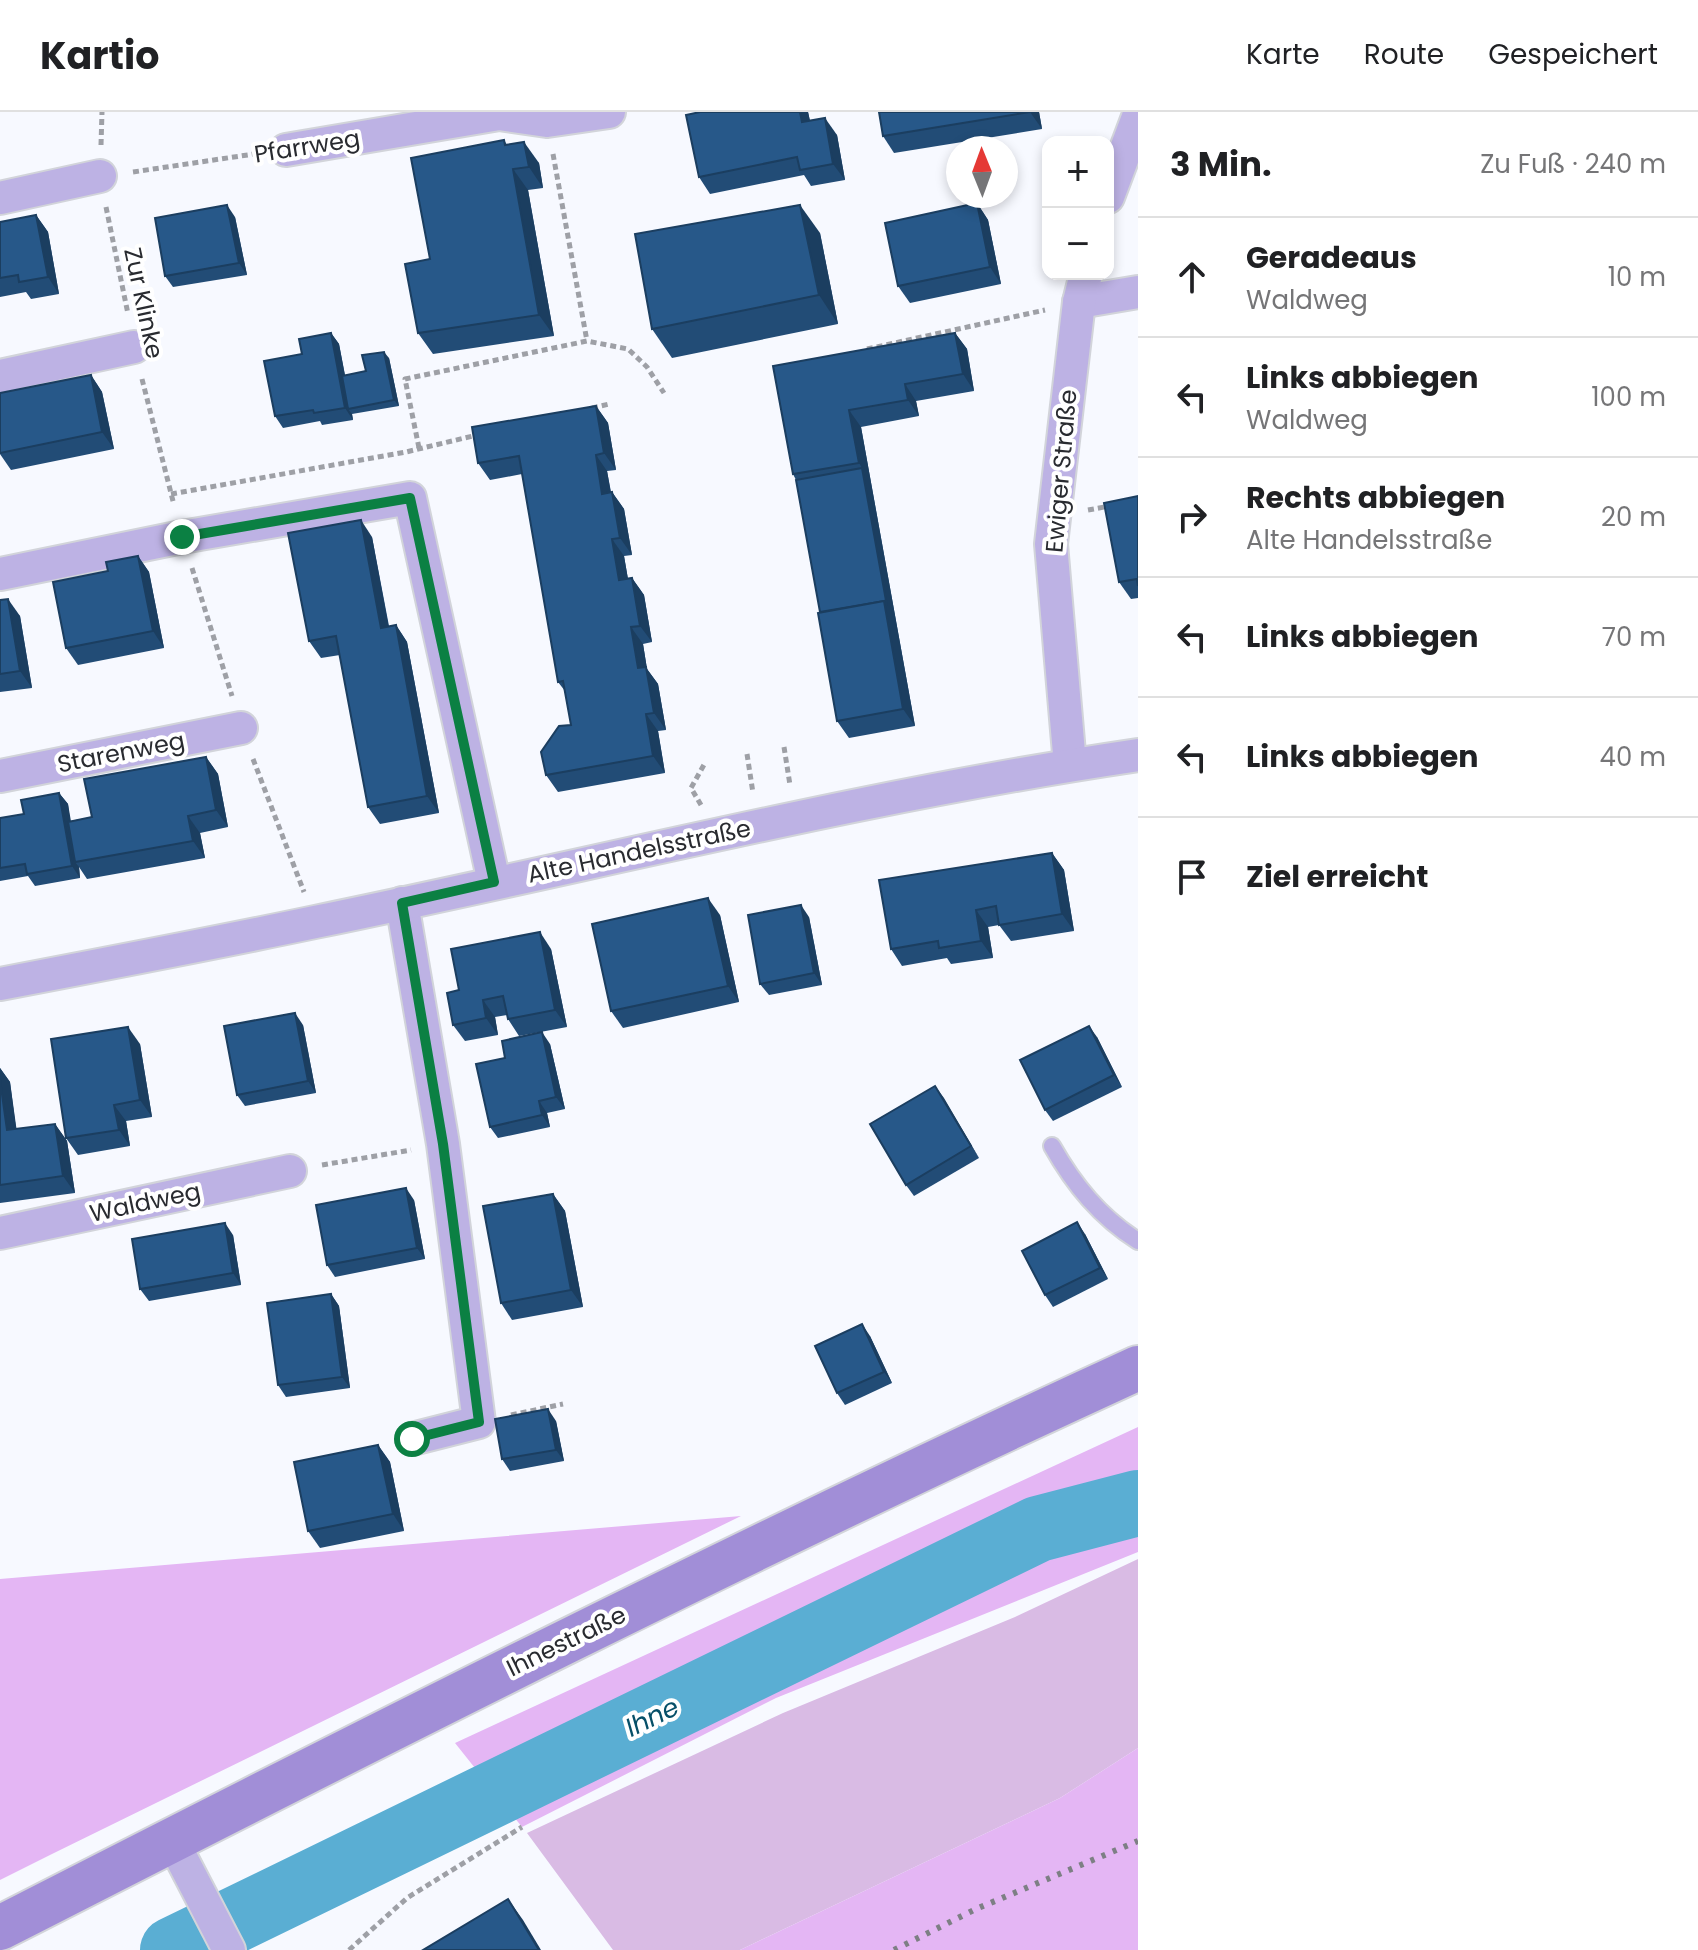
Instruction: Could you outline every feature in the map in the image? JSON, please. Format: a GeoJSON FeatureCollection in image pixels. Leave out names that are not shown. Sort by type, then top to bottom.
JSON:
{"type":"FeatureCollection","features":[{"type":"Feature","properties":{"kind":"main road","name":"Ihnestraße"},"geometry":{"type":"LineString","coordinates":[[0,1928],[182,1858],[520,1664],[897,1479],[1138,1368]]}},
{"type":"Feature","properties":{"kind":"street","name":"Pfarrweg"},"geometry":{"type":"LineString","coordinates":[[286,150],[499,113],[547,121],[609,112]]}},
{"type":"Feature","properties":{"kind":"street"},"geometry":{"type":"LineString","coordinates":[[1114,181],[1138,117]]}},
{"type":"Feature","properties":{"kind":"street"},"geometry":{"type":"LineString","coordinates":[[0,198],[100,176]]}},
{"type":"Feature","properties":{"kind":"street"},"geometry":{"type":"LineString","coordinates":[[1082,288],[1138,292]]}},
{"type":"Feature","properties":{"kind":"street","name":"Ewiger Straße"},"geometry":{"type":"LineString","coordinates":[[1070,765],[1051,544],[1082,288]]}},
{"type":"Feature","properties":{"kind":"street"},"geometry":{"type":"LineString","coordinates":[[0,376],[134,347]]}},
{"type":"Feature","properties":{"kind":"street"},"geometry":{"type":"LineString","coordinates":[[0,574],[182,537],[410,498],[494,882]]}},
{"type":"Feature","properties":{"kind":"street","name":"Starenweg"},"geometry":{"type":"LineString","coordinates":[[0,776],[241,728]]}},
{"type":"Feature","properties":{"kind":"street","name":"Alte Handelsstraße"},"geometry":{"type":"LineString","coordinates":[[0,984],[402,903],[718,834],[1070,765],[1138,755]]}},
{"type":"Feature","properties":{"kind":"street"},"geometry":{"type":"LineString","coordinates":[[402,903],[443,1144],[479,1422],[412,1439]]}},
{"type":"Feature","properties":{"kind":"street","name":"Waldweg"},"geometry":{"type":"LineString","coordinates":[[0,1233],[290,1171]]}},
{"type":"Feature","properties":{"kind":"street"},"geometry":{"type":"LineString","coordinates":[[182,1858],[229,1950]]}},
{"type":"Feature","properties":{"kind":"lane"},"geometry":{"type":"LineString","coordinates":[[1052,1146],[1087,1199],[1116,1227],[1138,1241]]}},
{"type":"Feature","properties":{"kind":"path","name":"Zur Klinke"},"geometry":{"type":"LineString","coordinates":[[104,113],[100,176],[134,347],[171,494],[419,448]]}},
{"type":"Feature","properties":{"kind":"path"},"geometry":{"type":"LineString","coordinates":[[547,121],[587,341]]}},
{"type":"Feature","properties":{"kind":"path","name":"Pfarrweg"},"geometry":{"type":"LineString","coordinates":[[100,176],[286,150]]}},
{"type":"Feature","properties":{"kind":"path"},"geometry":{"type":"LineString","coordinates":[[862,350],[1082,288]]}},
{"type":"Feature","properties":{"kind":"path"},"geometry":{"type":"LineString","coordinates":[[492,431],[419,448],[405,379],[587,341],[628,349],[647,367],[664,393]]}},
{"type":"Feature","properties":{"kind":"path"},"geometry":{"type":"LineString","coordinates":[[580,411],[609,404]]}},
{"type":"Feature","properties":{"kind":"path"},"geometry":{"type":"LineString","coordinates":[[1054,517],[1124,503]]}},
{"type":"Feature","properties":{"kind":"path"},"geometry":{"type":"LineString","coordinates":[[705,763],[691,788],[718,834]]}},
{"type":"Feature","properties":{"kind":"path"},"geometry":{"type":"LineString","coordinates":[[290,1171],[443,1144]]}},
{"type":"Feature","properties":{"kind":"path"},"geometry":{"type":"LineString","coordinates":[[479,1422],[563,1404]]}},
{"type":"Feature","properties":{"kind":"path"},"geometry":{"type":"LineString","coordinates":[[349,1950],[407,1898],[522,1827]]}},
{"type":"Feature","properties":{"kind":"shaded area"},"geometry":{"type":"Polygon","coordinates":[[[1138,1427],[1138,1552],[776,1698],[522,1827],[455,1743],[1138,1427]]]}},
{"type":"Feature","properties":{"kind":"shaded area"},"geometry":{"type":"Polygon","coordinates":[[[741,1516],[52,1854],[0,1880],[0,1579],[741,1516]]]}},
{"type":"Feature","properties":{"kind":"shaded area"},"geometry":{"type":"Polygon","coordinates":[[[1138,1559],[1138,1748],[1060,1798],[740,1950],[613,1950],[527,1833],[783,1713],[1015,1617],[1138,1559]]]}},
{"type":"Feature","properties":{"kind":"shaded area"},"geometry":{"type":"Polygon","coordinates":[[[1138,1748],[1138,1950],[740,1950],[1060,1798],[1138,1748]]]}},
{"type":"Feature","properties":{"kind":"building"},"geometry":{"type":"Polygon","coordinates":[[[700,112],[800,112],[802,122],[825,118],[833,164],[800,170],[797,157],[699,177],[686,115],[700,112]]]}},
{"type":"Feature","properties":{"kind":"building"},"geometry":{"type":"Polygon","coordinates":[[[879,112],[1030,112],[883,136],[879,112]]]}},
{"type":"Feature","properties":{"kind":"building"},"geometry":{"type":"Polygon","coordinates":[[[504,140],[505,145],[524,142],[529,167],[513,169],[539,315],[418,333],[405,264],[430,259],[411,158],[504,140]]]}},
{"type":"Feature","properties":{"kind":"building"},"geometry":{"type":"Polygon","coordinates":[[[227,205],[239,263],[165,276],[155,218],[227,205]]]}},
{"type":"Feature","properties":{"kind":"building"},"geometry":{"type":"Polygon","coordinates":[[[800,205],[819,295],[652,329],[635,234],[800,205]]]}},
{"type":"Feature","properties":{"kind":"building"},"geometry":{"type":"Polygon","coordinates":[[[954,208],[978,208],[990,267],[898,286],[885,223],[954,208]]]}},
{"type":"Feature","properties":{"kind":"building"},"geometry":{"type":"Polygon","coordinates":[[[36,215],[48,277],[19,282],[18,275],[0,278],[0,222],[36,215]]]}},
{"type":"Feature","properties":{"kind":"building"},"geometry":{"type":"Polygon","coordinates":[[[331,333],[345,408],[275,416],[264,361],[302,354],[299,339],[331,333]]]}},
{"type":"Feature","properties":{"kind":"building"},"geometry":{"type":"Polygon","coordinates":[[[955,333],[963,374],[905,384],[908,400],[849,410],[859,463],[793,474],[773,366],[955,333]]]}},
{"type":"Feature","properties":{"kind":"building"},"geometry":{"type":"Polygon","coordinates":[[[384,352],[394,400],[348,409],[342,376],[366,371],[362,355],[384,352]]]}},
{"type":"Feature","properties":{"kind":"building"},"geometry":{"type":"Polygon","coordinates":[[[91,375],[102,432],[0,453],[0,393],[91,375]]]}},
{"type":"Feature","properties":{"kind":"building"},"geometry":{"type":"Polygon","coordinates":[[[596,406],[604,453],[596,455],[602,494],[612,492],[620,538],[612,539],[619,580],[632,578],[640,626],[631,627],[638,668],[646,667],[654,713],[646,714],[653,756],[546,775],[541,752],[559,726],[571,725],[563,681],[558,682],[519,456],[478,463],[472,427],[596,406]]]}},
{"type":"Feature","properties":{"kind":"building"},"geometry":{"type":"Polygon","coordinates":[[[862,468],[887,606],[884,601],[820,612],[796,480],[862,468]]]}},
{"type":"Feature","properties":{"kind":"building"},"geometry":{"type":"Polygon","coordinates":[[[1138,496],[1138,586],[1137,579],[1119,582],[1104,503],[1138,496]]]}},
{"type":"Feature","properties":{"kind":"building"},"geometry":{"type":"Polygon","coordinates":[[[361,520],[381,628],[396,625],[427,796],[368,807],[336,636],[309,641],[288,533],[361,520]]]}},
{"type":"Feature","properties":{"kind":"building"},"geometry":{"type":"Polygon","coordinates":[[[138,556],[153,631],[66,648],[53,582],[108,571],[106,562],[138,556]]]}},
{"type":"Feature","properties":{"kind":"building"},"geometry":{"type":"Polygon","coordinates":[[[8,599],[20,671],[0,674],[0,600],[8,599]]]}},
{"type":"Feature","properties":{"kind":"building"},"geometry":{"type":"Polygon","coordinates":[[[884,601],[903,709],[837,721],[818,613],[884,601]]]}},
{"type":"Feature","properties":{"kind":"building"},"geometry":{"type":"Polygon","coordinates":[[[206,757],[216,810],[188,816],[193,841],[75,862],[68,822],[92,817],[84,779],[206,757]]]}},
{"type":"Feature","properties":{"kind":"building"},"geometry":{"type":"Polygon","coordinates":[[[59,793],[72,866],[27,874],[25,864],[0,868],[0,818],[24,814],[21,800],[59,793]]]}},
{"type":"Feature","properties":{"kind":"building"},"geometry":{"type":"Polygon","coordinates":[[[1052,853],[1062,914],[999,925],[996,906],[976,910],[981,941],[939,948],[938,941],[891,949],[879,880],[1052,853]]]}},
{"type":"Feature","properties":{"kind":"building"},"geometry":{"type":"Polygon","coordinates":[[[708,898],[728,986],[611,1011],[592,924],[708,898]]]}},
{"type":"Feature","properties":{"kind":"building"},"geometry":{"type":"Polygon","coordinates":[[[801,905],[814,973],[760,984],[748,915],[801,905]]]}},
{"type":"Feature","properties":{"kind":"building"},"geometry":{"type":"Polygon","coordinates":[[[540,932],[555,1010],[508,1019],[503,996],[483,1000],[486,1018],[453,1025],[447,993],[459,990],[451,949],[540,932]]]}},
{"type":"Feature","properties":{"kind":"building"},"geometry":{"type":"Polygon","coordinates":[[[295,1013],[308,1081],[237,1095],[224,1026],[295,1013]]]}},
{"type":"Feature","properties":{"kind":"building"},"geometry":{"type":"Polygon","coordinates":[[[1089,1026],[1114,1075],[1045,1110],[1020,1060],[1089,1026]]]}},
{"type":"Feature","properties":{"kind":"building"},"geometry":{"type":"Polygon","coordinates":[[[128,1027],[140,1100],[114,1105],[119,1130],[66,1138],[51,1039],[128,1027]]]}},
{"type":"Feature","properties":{"kind":"building"},"geometry":{"type":"Polygon","coordinates":[[[542,1032],[556,1097],[539,1101],[542,1115],[490,1127],[476,1064],[505,1058],[502,1041],[542,1032]]]}},
{"type":"Feature","properties":{"kind":"building"},"geometry":{"type":"Polygon","coordinates":[[[0,1080],[7,1130],[55,1124],[63,1176],[0,1185],[0,1080]]]}},
{"type":"Feature","properties":{"kind":"building"},"geometry":{"type":"Polygon","coordinates":[[[935,1086],[971,1146],[906,1185],[870,1124],[935,1086]]]}},
{"type":"Feature","properties":{"kind":"building"},"geometry":{"type":"Polygon","coordinates":[[[406,1188],[417,1248],[327,1265],[316,1205],[406,1188]]]}},
{"type":"Feature","properties":{"kind":"building"},"geometry":{"type":"Polygon","coordinates":[[[553,1194],[571,1290],[501,1303],[483,1206],[553,1194]]]}},
{"type":"Feature","properties":{"kind":"building"},"geometry":{"type":"Polygon","coordinates":[[[1077,1222],[1100,1268],[1045,1295],[1022,1251],[1077,1222]]]}},
{"type":"Feature","properties":{"kind":"building"},"geometry":{"type":"Polygon","coordinates":[[[225,1223],[233,1273],[140,1289],[132,1239],[225,1223]]]}},
{"type":"Feature","properties":{"kind":"building"},"geometry":{"type":"Polygon","coordinates":[[[331,1294],[342,1377],[278,1385],[267,1303],[331,1294]]]}},
{"type":"Feature","properties":{"kind":"building"},"geometry":{"type":"Polygon","coordinates":[[[862,1324],[884,1372],[837,1393],[815,1346],[862,1324]]]}},
{"type":"Feature","properties":{"kind":"building"},"geometry":{"type":"Polygon","coordinates":[[[548,1409],[556,1450],[502,1459],[495,1419],[548,1409]]]}},
{"type":"Feature","properties":{"kind":"building"},"geometry":{"type":"Polygon","coordinates":[[[378,1445],[393,1514],[308,1531],[294,1462],[378,1445]]]}},
{"type":"Feature","properties":{"kind":"building"},"geometry":{"type":"Polygon","coordinates":[[[508,1899],[539,1950],[423,1950],[508,1899]]]}},
{"type":"Feature","properties":{"kind":"waterway","name":"Ihne"},"geometry":{"type":"LineString","coordinates":[[173,1950],[1038,1529],[1138,1503]]}},
{"type":"Feature","properties":{"kind":"railway"},"geometry":{"type":"LineString","coordinates":[[894,1950],[976,1909],[1138,1841]]}},
{"type":"Feature","properties":{"kind":"route"},"geometry":{"type":"LineString","coordinates":[[182,537],[410,498],[494,882],[402,903],[443,1144],[479,1422],[412,1439]]}}]}
